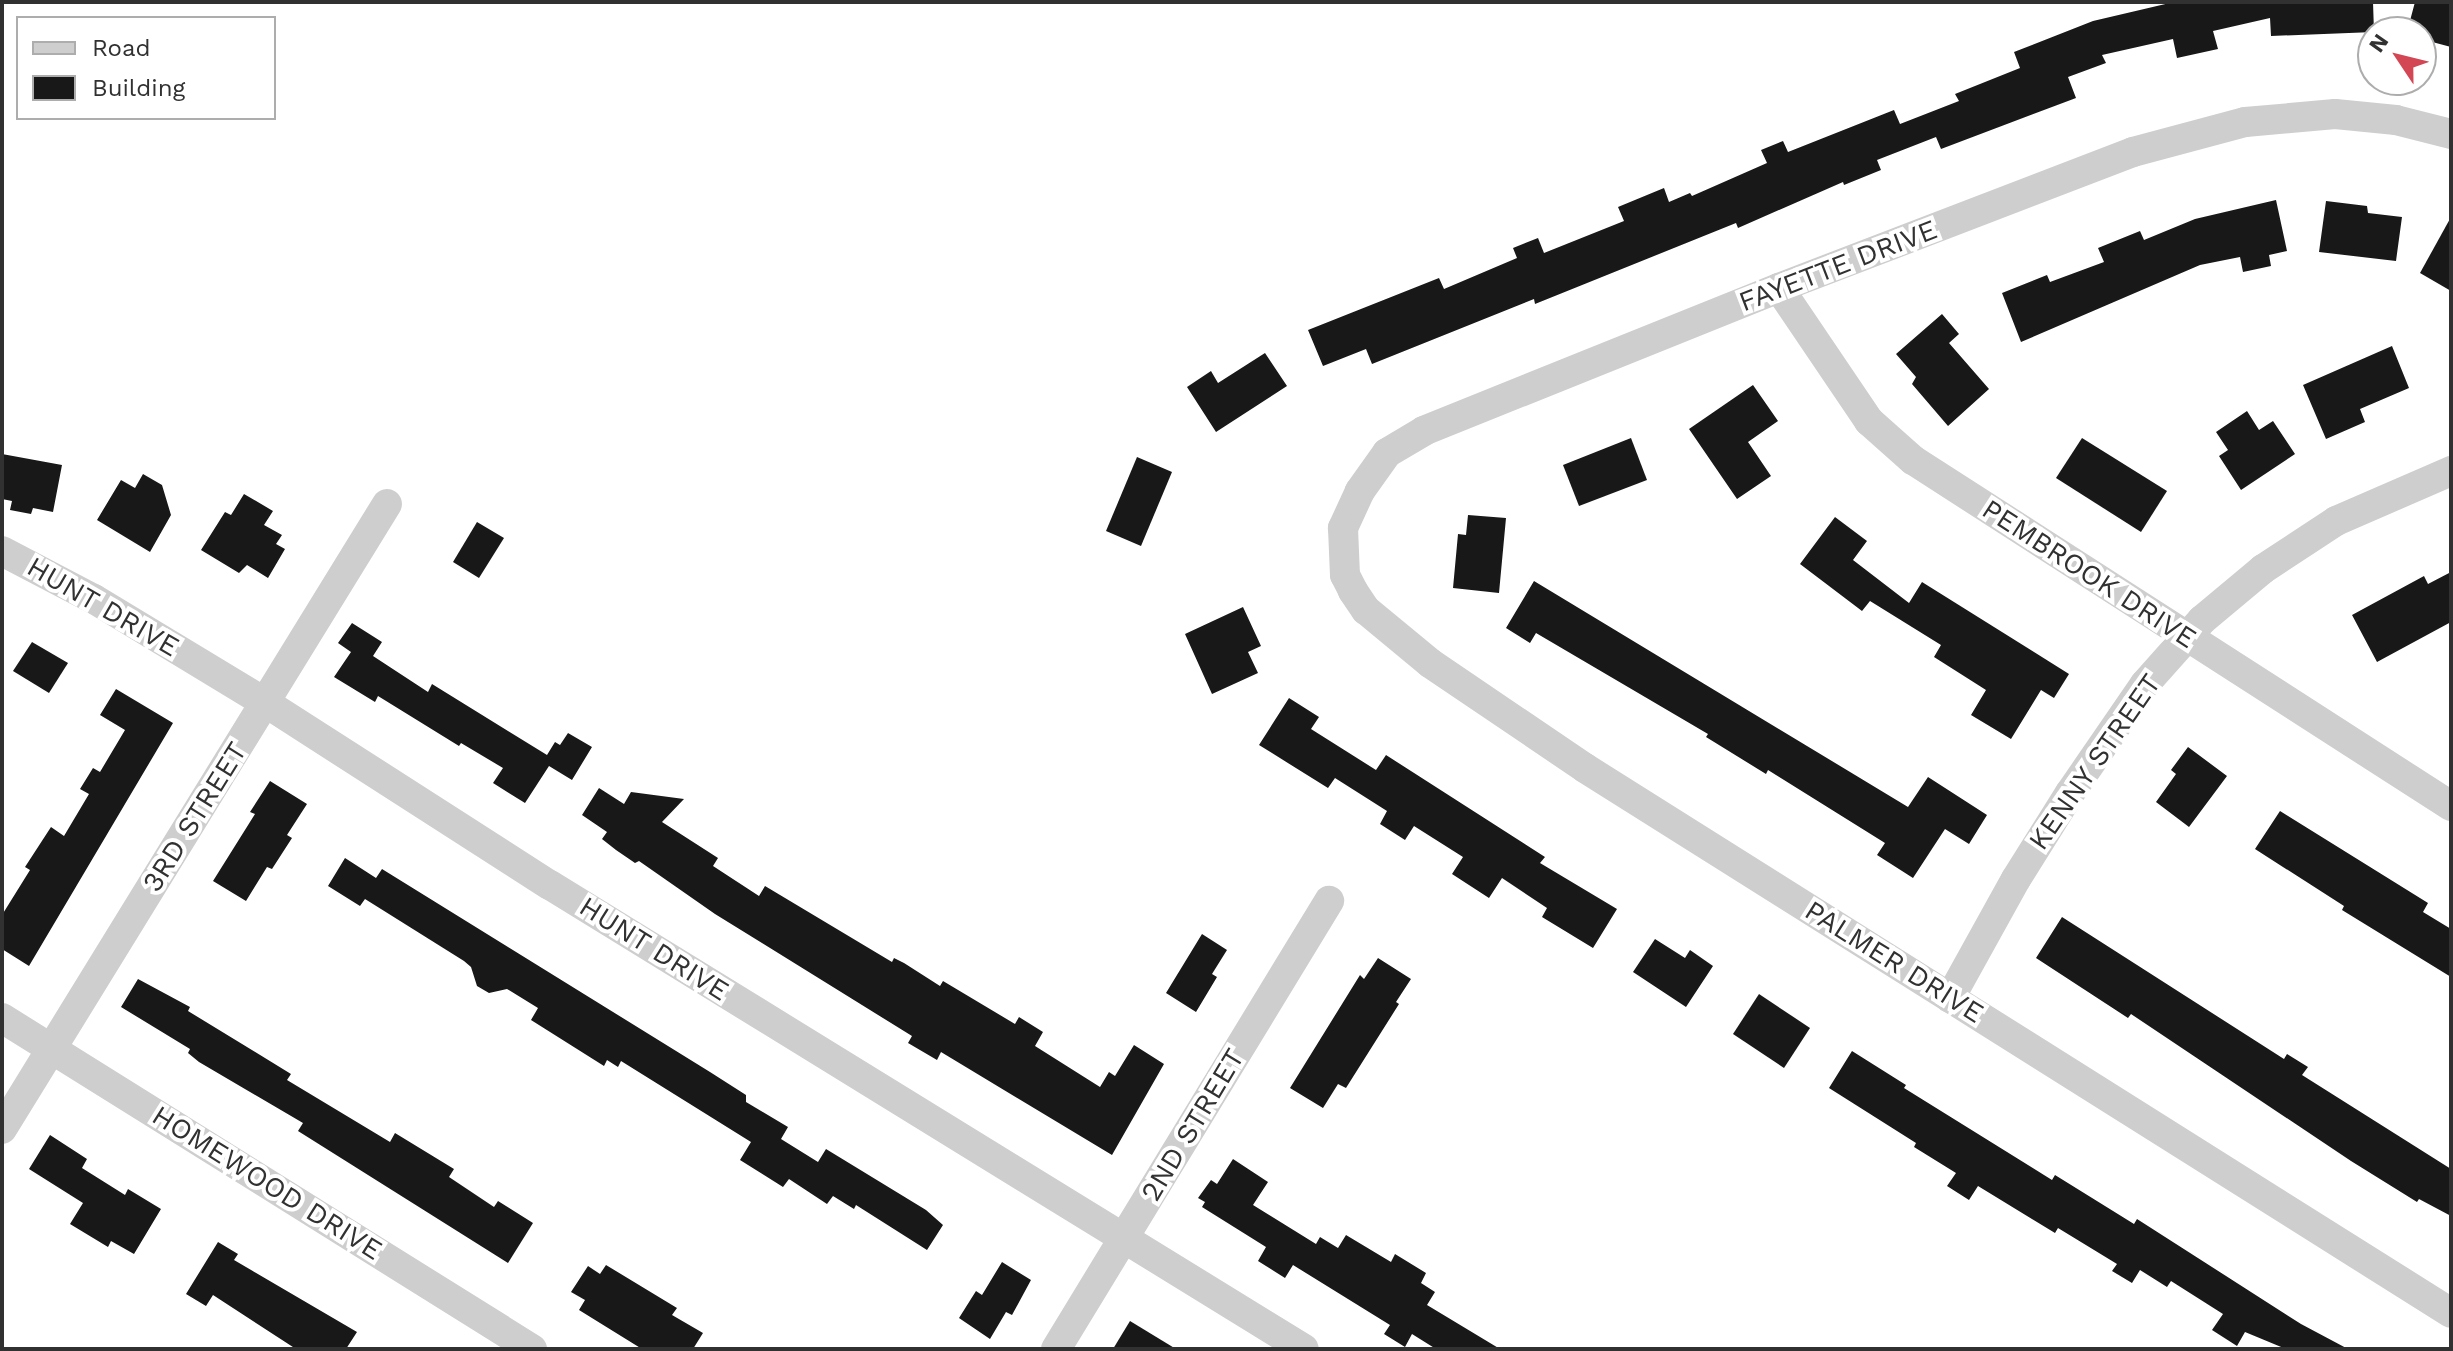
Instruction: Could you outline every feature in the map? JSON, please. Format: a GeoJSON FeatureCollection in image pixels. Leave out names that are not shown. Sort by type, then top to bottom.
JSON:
{"type":"FeatureCollection","features":[{"type":"Feature","properties":{"kind":"street","name":"FAYETTE DRIVE"},"geometry":{"type":"LineString","coordinates":[[1353,591],[1345,575],[1343,528],[1360,491],[1387,453],[1424,431],[1779,288],[2133,152],[2245,122],[2335,114],[2396,120],[2451,134]]}},
{"type":"Feature","properties":{"kind":"street","name":"PEMBROOK DRIVE"},"geometry":{"type":"LineString","coordinates":[[1779,288],[1869,421],[1913,460],[2451,806]]}},
{"type":"Feature","properties":{"kind":"street","name":"KENNY STREET"},"geometry":{"type":"LineString","coordinates":[[1950,998],[2016,879],[2070,793],[2145,684],[2187,636],[2263,569],[2336,521],[2451,471]]}},
{"type":"Feature","properties":{"kind":"street","name":"3RD STREET"},"geometry":{"type":"LineString","coordinates":[[2,1129],[387,504]]}},
{"type":"Feature","properties":{"kind":"street","name":"HUNT DRIVE"},"geometry":{"type":"LineString","coordinates":[[2,551],[94,599],[266,703],[550,885],[1304,1349]]}},
{"type":"Feature","properties":{"kind":"street","name":"PALMER DRIVE"},"geometry":{"type":"LineString","coordinates":[[1353,591],[1366,610],[1430,663],[1585,768],[2451,1313]]}},
{"type":"Feature","properties":{"kind":"street","name":"2ND STREET"},"geometry":{"type":"LineString","coordinates":[[1056,1349],[1329,901]]}},
{"type":"Feature","properties":{"kind":"street","name":"HOMEWOOD DRIVE"},"geometry":{"type":"LineString","coordinates":[[2,1018],[532,1349]]}},
{"type":"Feature","properties":{"kind":"building"},"geometry":{"type":"Polygon","coordinates":[[[2174,2],[2373,2],[2373,16],[2357,16],[2357,33],[2271,36],[2270,18],[2213,31],[2218,49],[2177,58],[2173,39],[2102,55],[2106,63],[2068,77],[2076,98],[1941,149],[1936,137],[1877,160],[1881,170],[1844,185],[1843,182],[1738,228],[1736,223],[1535,304],[1534,299],[1372,364],[1366,349],[1323,366],[1308,330],[1439,278],[1444,289],[1517,258],[1513,248],[1538,238],[1544,253],[1624,221],[1618,207],[1664,188],[1669,202],[1690,193],[1692,196],[1767,163],[1761,150],[1783,141],[1788,152],[1894,110],[1900,124],[1959,101],[1955,94],[2020,68],[2014,52],[2093,21],[2174,2]]]}},
{"type":"Feature","properties":{"kind":"building"},"geometry":{"type":"Polygon","coordinates":[[[2415,2],[2451,2],[2451,47],[2437,43],[2437,16],[2411,16],[2415,2]]]}},
{"type":"Feature","properties":{"kind":"building"},"geometry":{"type":"Polygon","coordinates":[[[2276,200],[2287,251],[2269,255],[2271,266],[2243,272],[2240,257],[2200,265],[2021,342],[2002,293],[2047,275],[2050,282],[2104,262],[2098,248],[2140,231],[2144,240],[2195,219],[2276,200]]]}},
{"type":"Feature","properties":{"kind":"building"},"geometry":{"type":"Polygon","coordinates":[[[2326,201],[2367,206],[2368,213],[2402,217],[2396,261],[2319,252],[2326,201]]]}},
{"type":"Feature","properties":{"kind":"building"},"geometry":{"type":"Polygon","coordinates":[[[2451,217],[2451,291],[2420,273],[2451,217]]]}},
{"type":"Feature","properties":{"kind":"building"},"geometry":{"type":"Polygon","coordinates":[[[1942,314],[1959,334],[1949,343],[1989,389],[1948,426],[1912,384],[1916,377],[1896,354],[1942,314]]]}},
{"type":"Feature","properties":{"kind":"building"},"geometry":{"type":"Polygon","coordinates":[[[2392,346],[2409,388],[2360,409],[2365,422],[2326,439],[2303,385],[2392,346]]]}},
{"type":"Feature","properties":{"kind":"building"},"geometry":{"type":"Polygon","coordinates":[[[1265,353],[1287,386],[1216,432],[1187,387],[1211,371],[1218,383],[1265,353]]]}},
{"type":"Feature","properties":{"kind":"building"},"geometry":{"type":"Polygon","coordinates":[[[1753,385],[1778,421],[1748,442],[1771,476],[1737,499],[1689,429],[1753,385]]]}},
{"type":"Feature","properties":{"kind":"building"},"geometry":{"type":"Polygon","coordinates":[[[2247,411],[2259,430],[2273,421],[2295,454],[2241,490],[2219,456],[2228,450],[2216,432],[2247,411]]]}},
{"type":"Feature","properties":{"kind":"building"},"geometry":{"type":"Polygon","coordinates":[[[1631,438],[1647,480],[1579,506],[1563,465],[1631,438]]]}},
{"type":"Feature","properties":{"kind":"building"},"geometry":{"type":"Polygon","coordinates":[[[2082,438],[2167,491],[2141,532],[2056,478],[2082,438]]]}},
{"type":"Feature","properties":{"kind":"building"},"geometry":{"type":"Polygon","coordinates":[[[2,454],[62,465],[53,512],[33,508],[31,514],[10,510],[12,501],[2,499],[2,454]]]}},
{"type":"Feature","properties":{"kind":"building"},"geometry":{"type":"Polygon","coordinates":[[[1137,457],[1172,472],[1141,546],[1106,531],[1137,457]]]}},
{"type":"Feature","properties":{"kind":"building"},"geometry":{"type":"Polygon","coordinates":[[[143,474],[162,485],[171,515],[150,552],[97,520],[121,480],[135,488],[143,474]]]}},
{"type":"Feature","properties":{"kind":"building"},"geometry":{"type":"Polygon","coordinates":[[[244,494],[273,511],[264,525],[282,535],[276,544],[285,549],[268,578],[247,565],[239,573],[201,550],[225,512],[231,515],[244,494]]]}},
{"type":"Feature","properties":{"kind":"building"},"geometry":{"type":"Polygon","coordinates":[[[1468,515],[1506,518],[1499,593],[1453,588],[1458,534],[1466,535],[1468,515]]]}},
{"type":"Feature","properties":{"kind":"building"},"geometry":{"type":"Polygon","coordinates":[[[1835,517],[1867,541],[1853,560],[1909,603],[1922,582],[2069,674],[2054,698],[2041,690],[2011,739],[1971,715],[1986,690],[1934,657],[1941,645],[1870,601],[1862,611],[1800,564],[1835,517]]]}},
{"type":"Feature","properties":{"kind":"building"},"geometry":{"type":"Polygon","coordinates":[[[477,522],[504,538],[479,578],[453,562],[477,522]]]}},
{"type":"Feature","properties":{"kind":"building"},"geometry":{"type":"Polygon","coordinates":[[[2451,572],[2451,622],[2377,662],[2352,615],[2424,576],[2428,584],[2451,572]]]}},
{"type":"Feature","properties":{"kind":"building"},"geometry":{"type":"Polygon","coordinates":[[[1534,581],[1908,807],[1928,777],[1987,815],[1969,844],[1945,829],[1913,878],[1877,855],[1885,843],[1768,770],[1766,774],[1706,737],[1708,734],[1536,633],[1530,643],[1506,628],[1534,581]]]}},
{"type":"Feature","properties":{"kind":"building"},"geometry":{"type":"Polygon","coordinates":[[[1243,607],[1261,646],[1248,652],[1258,673],[1212,694],[1185,634],[1243,607]]]}},
{"type":"Feature","properties":{"kind":"building"},"geometry":{"type":"Polygon","coordinates":[[[352,623],[382,642],[373,656],[428,692],[432,684],[547,755],[555,742],[560,745],[568,733],[592,747],[572,780],[549,766],[525,803],[493,783],[503,768],[461,743],[459,746],[378,696],[375,702],[334,677],[351,652],[338,643],[352,623]]]}},
{"type":"Feature","properties":{"kind":"building"},"geometry":{"type":"Polygon","coordinates":[[[32,642],[68,663],[49,693],[13,671],[32,642]]]}},
{"type":"Feature","properties":{"kind":"building"},"geometry":{"type":"Polygon","coordinates":[[[116,689],[173,723],[29,966],[2,949],[2,915],[30,870],[25,867],[51,827],[64,836],[89,794],[80,789],[93,768],[100,772],[125,730],[100,715],[116,689]]]}},
{"type":"Feature","properties":{"kind":"building"},"geometry":{"type":"Polygon","coordinates":[[[1289,698],[1319,717],[1311,729],[1376,770],[1386,755],[1545,857],[1540,863],[1617,909],[1593,948],[1542,917],[1547,908],[1502,878],[1489,898],[1452,874],[1463,857],[1414,826],[1405,840],[1380,824],[1387,811],[1335,778],[1328,788],[1259,745],[1289,698]]]}},
{"type":"Feature","properties":{"kind":"building"},"geometry":{"type":"Polygon","coordinates":[[[2188,747],[2227,776],[2189,827],[2156,802],[2176,774],[2171,770],[2188,747]]]}},
{"type":"Feature","properties":{"kind":"building"},"geometry":{"type":"Polygon","coordinates":[[[270,781],[307,804],[287,835],[292,838],[272,869],[267,867],[246,901],[213,881],[255,814],[250,812],[270,781]]]}},
{"type":"Feature","properties":{"kind":"building"},"geometry":{"type":"Polygon","coordinates":[[[599,788],[624,804],[631,792],[684,799],[662,822],[718,858],[713,866],[759,896],[765,886],[892,962],[894,958],[904,963],[940,986],[943,981],[1015,1024],[1019,1017],[1043,1032],[1035,1046],[1100,1087],[1109,1072],[1115,1076],[1134,1045],[1164,1064],[1112,1155],[941,1052],[937,1060],[908,1043],[912,1036],[715,914],[639,861],[635,863],[616,850],[602,839],[607,832],[582,815],[599,788]]]}},
{"type":"Feature","properties":{"kind":"building"},"geometry":{"type":"Polygon","coordinates":[[[2280,811],[2428,903],[2423,912],[2451,929],[2451,977],[2342,910],[2344,906],[2255,849],[2280,811]]]}},
{"type":"Feature","properties":{"kind":"building"},"geometry":{"type":"Polygon","coordinates":[[[345,858],[376,878],[382,869],[746,1095],[746,1102],[788,1127],[781,1139],[818,1162],[826,1149],[926,1210],[943,1225],[927,1250],[856,1205],[854,1209],[833,1196],[827,1204],[789,1179],[783,1187],[740,1160],[751,1142],[621,1061],[618,1067],[607,1060],[604,1066],[531,1020],[538,1008],[507,989],[489,993],[477,986],[471,967],[464,961],[365,899],[360,906],[328,886],[345,858]]]}},
{"type":"Feature","properties":{"kind":"building"},"geometry":{"type":"Polygon","coordinates":[[[2062,917],[2284,1059],[2287,1054],[2308,1067],[2302,1075],[2451,1169],[2451,1216],[2419,1199],[2417,1202],[2351,1161],[2131,1014],[2128,1018],[2036,958],[2062,917]]]}},
{"type":"Feature","properties":{"kind":"building"},"geometry":{"type":"Polygon","coordinates":[[[1202,934],[1227,950],[1212,974],[1217,977],[1196,1012],[1166,993],[1202,934]]]}},
{"type":"Feature","properties":{"kind":"building"},"geometry":{"type":"Polygon","coordinates":[[[1655,939],[1685,958],[1690,950],[1713,966],[1686,1007],[1633,972],[1655,939]]]}},
{"type":"Feature","properties":{"kind":"building"},"geometry":{"type":"Polygon","coordinates":[[[1378,958],[1411,979],[1396,1002],[1399,1004],[1346,1088],[1338,1084],[1323,1108],[1290,1088],[1360,975],[1364,979],[1378,958]]]}},
{"type":"Feature","properties":{"kind":"building"},"geometry":{"type":"Polygon","coordinates":[[[138,979],[190,1007],[188,1011],[291,1074],[287,1080],[390,1142],[395,1133],[454,1169],[449,1177],[494,1207],[498,1201],[533,1223],[508,1263],[298,1131],[303,1123],[199,1062],[188,1053],[190,1049],[121,1007],[138,979]]]}},
{"type":"Feature","properties":{"kind":"building"},"geometry":{"type":"Polygon","coordinates":[[[1759,994],[1810,1028],[1784,1068],[1733,1034],[1759,994]]]}},
{"type":"Feature","properties":{"kind":"building"},"geometry":{"type":"Polygon","coordinates":[[[1852,1051],[1906,1085],[1904,1088],[2052,1180],[2055,1175],[2134,1224],[2137,1219],[2301,1324],[2348,1349],[2286,1349],[2245,1332],[2237,1346],[2212,1330],[2223,1314],[2171,1281],[2167,1287],[2140,1270],[2132,1283],[2112,1271],[2117,1264],[2058,1228],[2055,1233],[1978,1186],[1969,1200],[1947,1186],[1956,1173],[1914,1147],[1916,1143],[1829,1088],[1852,1051]]]}},
{"type":"Feature","properties":{"kind":"building"},"geometry":{"type":"Polygon","coordinates":[[[50,1135],[87,1159],[82,1168],[125,1195],[128,1189],[161,1209],[134,1254],[111,1241],[108,1247],[70,1224],[83,1203],[29,1169],[50,1135]]]}},
{"type":"Feature","properties":{"kind":"building"},"geometry":{"type":"Polygon","coordinates":[[[1233,1159],[1268,1182],[1253,1205],[1316,1244],[1320,1237],[1338,1248],[1346,1235],[1391,1262],[1395,1254],[1426,1273],[1421,1283],[1435,1292],[1427,1305],[1500,1349],[1436,1349],[1412,1334],[1405,1347],[1384,1334],[1390,1325],[1293,1265],[1285,1278],[1258,1261],[1266,1247],[1202,1207],[1205,1202],[1198,1198],[1211,1180],[1217,1184],[1233,1159]]]}},
{"type":"Feature","properties":{"kind":"building"},"geometry":{"type":"Polygon","coordinates":[[[218,1242],[238,1254],[234,1260],[357,1332],[346,1349],[296,1349],[213,1295],[206,1306],[186,1294],[218,1242]]]}},
{"type":"Feature","properties":{"kind":"building"},"geometry":{"type":"Polygon","coordinates":[[[1002,1262],[1031,1280],[1012,1315],[1006,1312],[990,1339],[959,1318],[976,1291],[982,1295],[1002,1262]]]}},
{"type":"Feature","properties":{"kind":"building"},"geometry":{"type":"Polygon","coordinates":[[[606,1265],[677,1308],[672,1315],[703,1333],[693,1349],[642,1349],[579,1310],[585,1300],[571,1292],[588,1266],[600,1274],[606,1265]]]}},
{"type":"Feature","properties":{"kind":"building"},"geometry":{"type":"Polygon","coordinates":[[[1130,1321],[1176,1349],[1113,1349],[1130,1321]]]}}]}
